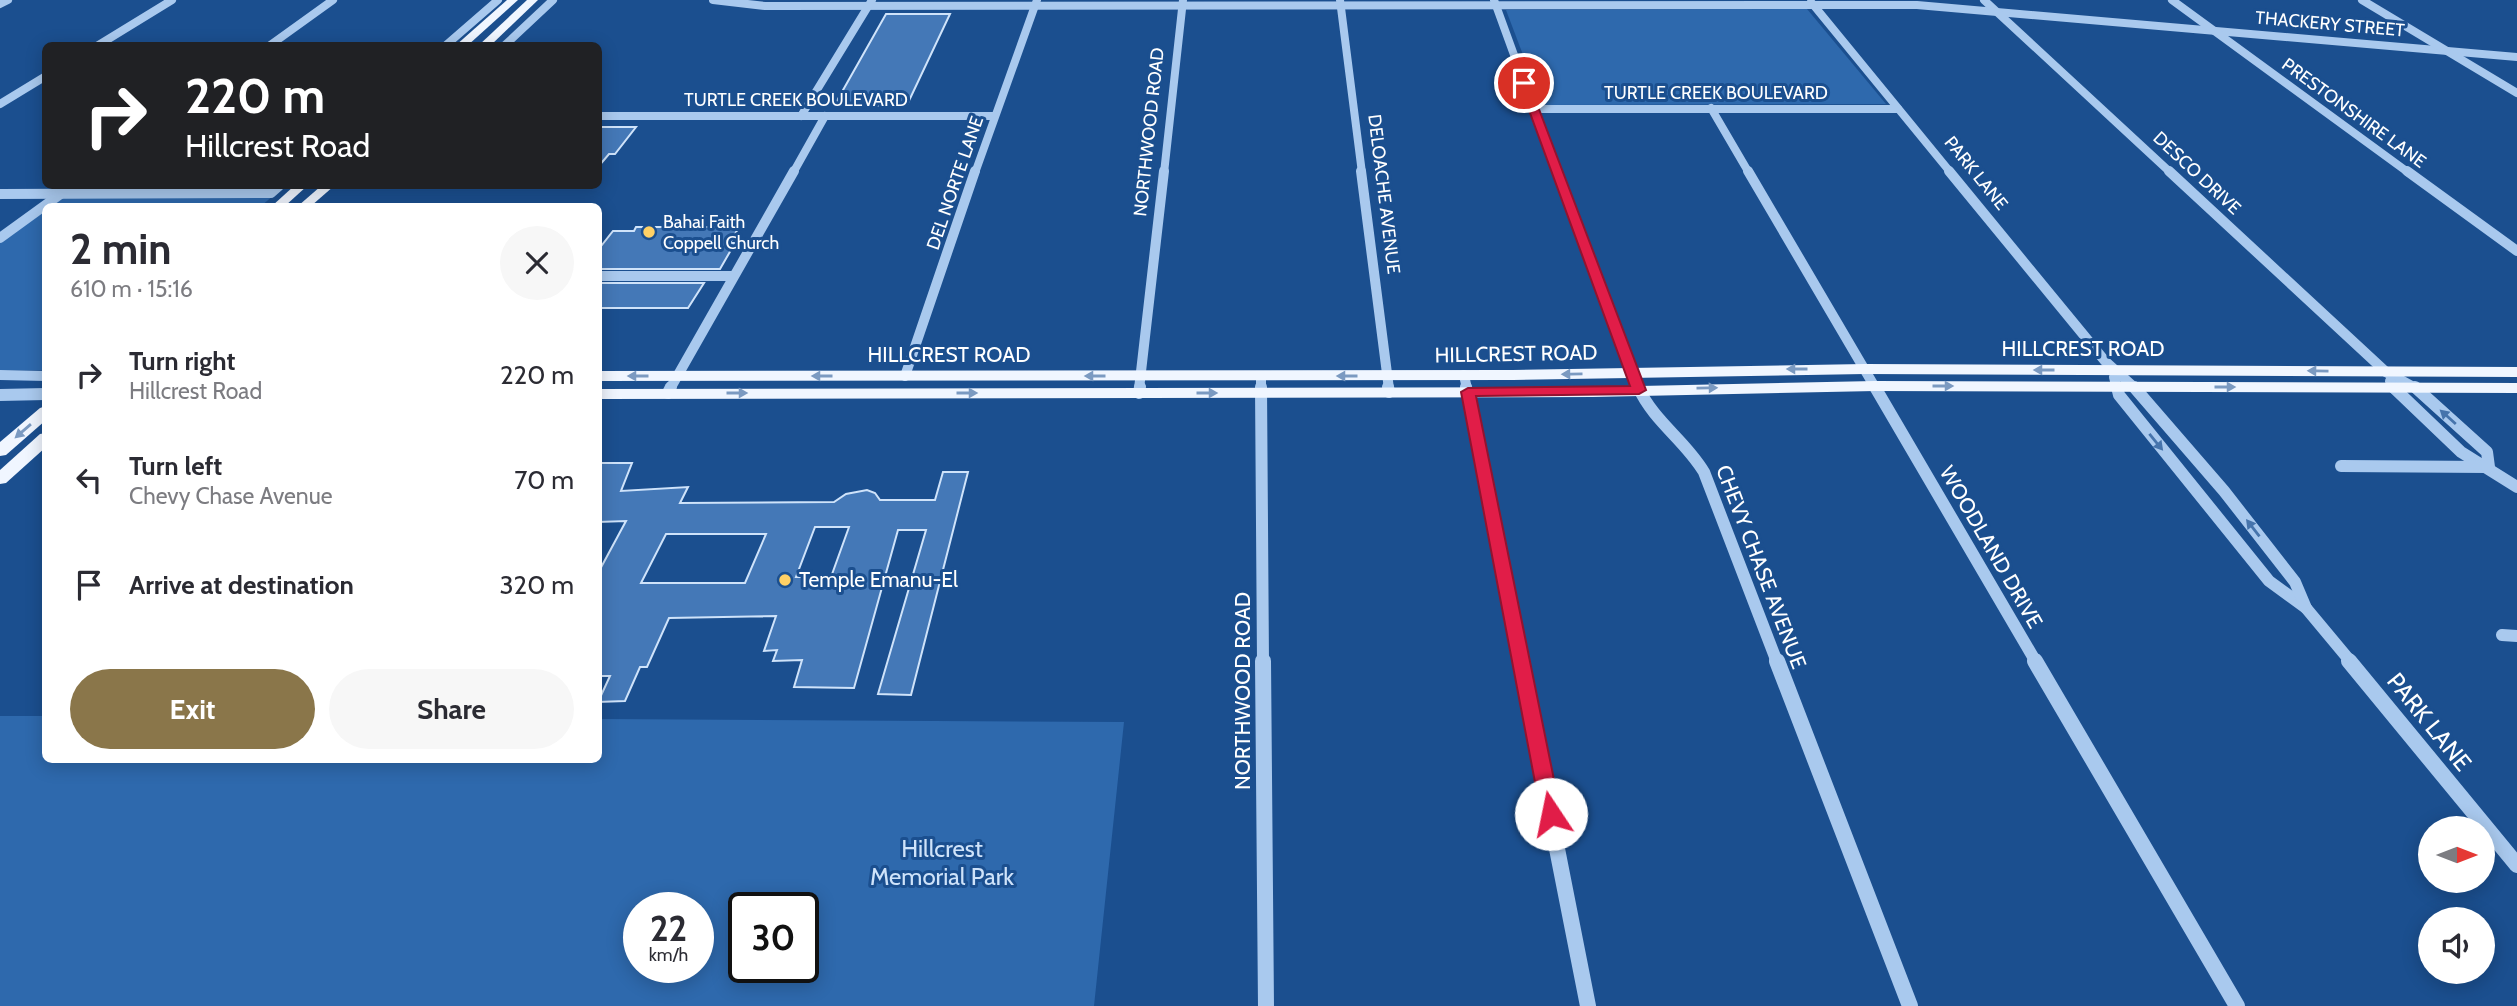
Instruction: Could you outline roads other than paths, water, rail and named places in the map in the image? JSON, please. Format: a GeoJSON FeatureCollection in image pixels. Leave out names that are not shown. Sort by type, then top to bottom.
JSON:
{"type":"FeatureCollection","features":[{"type":"Feature","properties":{"kind":"main road"},"geometry":{"type":"LineString","coordinates":[[465,42],[513,0]]}},
{"type":"Feature","properties":{"kind":"main road"},"geometry":{"type":"LineString","coordinates":[[487,42],[533,0]]}},
{"type":"Feature","properties":{"kind":"main road"},"geometry":{"type":"LineString","coordinates":[[281,203],[298,189]]}},
{"type":"Feature","properties":{"kind":"main road"},"geometry":{"type":"LineString","coordinates":[[308,203],[324,189]]}},
{"type":"Feature","properties":{"kind":"main road","name":"HILLCREST ROAD"},"geometry":{"type":"LineString","coordinates":[[602,394],[1262,393],[1388,384],[1464,375],[1865,369],[2517,372]]}},
{"type":"Feature","properties":{"kind":"main road","name":"HILLCREST ROAD"},"geometry":{"type":"LineString","coordinates":[[602,376],[1261,376],[1468,392],[1874,386],[2517,388]]}},
{"type":"Feature","properties":{"kind":"main road"},"geometry":{"type":"LineString","coordinates":[[891,393],[898,376]]}},
{"type":"Feature","properties":{"kind":"main road"},"geometry":{"type":"LineString","coordinates":[[0,451],[42,414]]}},
{"type":"Feature","properties":{"kind":"main road"},"geometry":{"type":"LineString","coordinates":[[0,479],[42,442]]}},
{"type":"Feature","properties":{"kind":"street"},"geometry":{"type":"LineString","coordinates":[[0,4],[8,0]]}},
{"type":"Feature","properties":{"kind":"street"},"geometry":{"type":"LineString","coordinates":[[104,42],[172,0]]}},
{"type":"Feature","properties":{"kind":"street"},"geometry":{"type":"LineString","coordinates":[[275,42],[333,0]]}},
{"type":"Feature","properties":{"kind":"street"},"geometry":{"type":"LineString","coordinates":[[450,42],[498,0]]}},
{"type":"Feature","properties":{"kind":"street"},"geometry":{"type":"LineString","coordinates":[[508,42],[553,0]]}},
{"type":"Feature","properties":{"kind":"street","name":"THACKERY STREET"},"geometry":{"type":"LineString","coordinates":[[713,0],[765,6],[870,3],[1917,5],[2517,57]]}},
{"type":"Feature","properties":{"kind":"street","name":"DESCO DRIVE"},"geometry":{"type":"LineString","coordinates":[[1983,0],[2386,372],[2416,388],[2487,452],[2489,467]]}},
{"type":"Feature","properties":{"kind":"street","name":"PRESTONSHIRE LANE"},"geometry":{"type":"LineString","coordinates":[[2172,0],[2517,251]]}},
{"type":"Feature","properties":{"kind":"street"},"geometry":{"type":"LineString","coordinates":[[2362,0],[2517,93]]}},
{"type":"Feature","properties":{"kind":"street"},"geometry":{"type":"LineString","coordinates":[[801,116],[870,3]]}},
{"type":"Feature","properties":{"kind":"street","name":"DEL NORTE LANE"},"geometry":{"type":"LineString","coordinates":[[898,376],[1036,3]]}},
{"type":"Feature","properties":{"kind":"street","name":"NORTHWOOD ROAD"},"geometry":{"type":"LineString","coordinates":[[1139,393],[1183,3]]}},
{"type":"Feature","properties":{"kind":"street","name":"DELOACHE AVENUE"},"geometry":{"type":"LineString","coordinates":[[1340,3],[1388,384]]}},
{"type":"Feature","properties":{"kind":"street","name":"CHEVY CHASE AVENUE"},"geometry":{"type":"LineString","coordinates":[[1495,3],[1631,373],[1649,410],[1695,457],[1704,472],[1910,1006]]}},
{"type":"Feature","properties":{"kind":"street","name":"PARK LANE"},"geometry":{"type":"LineString","coordinates":[[1812,3],[2125,387],[2143,396],[2224,491],[2295,582],[2306,608]]}},
{"type":"Feature","properties":{"kind":"street"},"geometry":{"type":"LineString","coordinates":[[0,104],[42,78]]}},
{"type":"Feature","properties":{"kind":"street","name":"WOODLAND DRIVE"},"geometry":{"type":"LineString","coordinates":[[1711,108],[2237,1006]]}},
{"type":"Feature","properties":{"kind":"street","name":"TURTLE CREEK BOULEVARD"},"geometry":{"type":"LineString","coordinates":[[1534,109],[1898,109]]}},
{"type":"Feature","properties":{"kind":"street","name":"TURTLE CREEK BOULEVARD"},"geometry":{"type":"LineString","coordinates":[[602,116],[994,116]]}},
{"type":"Feature","properties":{"kind":"street"},"geometry":{"type":"LineString","coordinates":[[668,393],[825,116]]}},
{"type":"Feature","properties":{"kind":"street"},"geometry":{"type":"LineString","coordinates":[[49,203],[68,189]]}},
{"type":"Feature","properties":{"kind":"street"},"geometry":{"type":"LineString","coordinates":[[0,194],[271,193],[276,189]]}},
{"type":"Feature","properties":{"kind":"street"},"geometry":{"type":"LineString","coordinates":[[0,238],[42,208]]}},
{"type":"Feature","properties":{"kind":"street"},"geometry":{"type":"LineString","coordinates":[[602,276],[733,276]]}},
{"type":"Feature","properties":{"kind":"street","name":"DESCO DRIVE"},"geometry":{"type":"LineString","coordinates":[[2386,372],[2393,388],[2461,452],[2489,467],[2517,487]]}},
{"type":"Feature","properties":{"kind":"street"},"geometry":{"type":"LineString","coordinates":[[1464,375],[1588,1006]]}},
{"type":"Feature","properties":{"kind":"street"},"geometry":{"type":"LineString","coordinates":[[0,376],[42,376]]}},
{"type":"Feature","properties":{"kind":"street","name":"NORTHWOOD ROAD"},"geometry":{"type":"LineString","coordinates":[[1261,376],[1266,1006]]}},
{"type":"Feature","properties":{"kind":"street","name":"PARK LANE"},"geometry":{"type":"LineString","coordinates":[[2125,387],[2119,395],[2269,581],[2306,608],[2517,865]]}},
{"type":"Feature","properties":{"kind":"street"},"geometry":{"type":"LineString","coordinates":[[0,395],[42,394]]}},
{"type":"Feature","properties":{"kind":"street"},"geometry":{"type":"LineString","coordinates":[[2341,466],[2489,467]]}},
{"type":"Feature","properties":{"kind":"place","name":"Bahai Faith Coppell Church"},"geometry":{"type":"Point","coordinates":[649,232]}},
{"type":"Feature","properties":{"kind":"place","name":"Temple Emanu-El"},"geometry":{"type":"Point","coordinates":[785,580]}},
{"type":"Feature","properties":{"kind":"park label","name":"Hillcrest Memorial Park"},"geometry":{"type":"Point","coordinates":[942,863]}}]}
